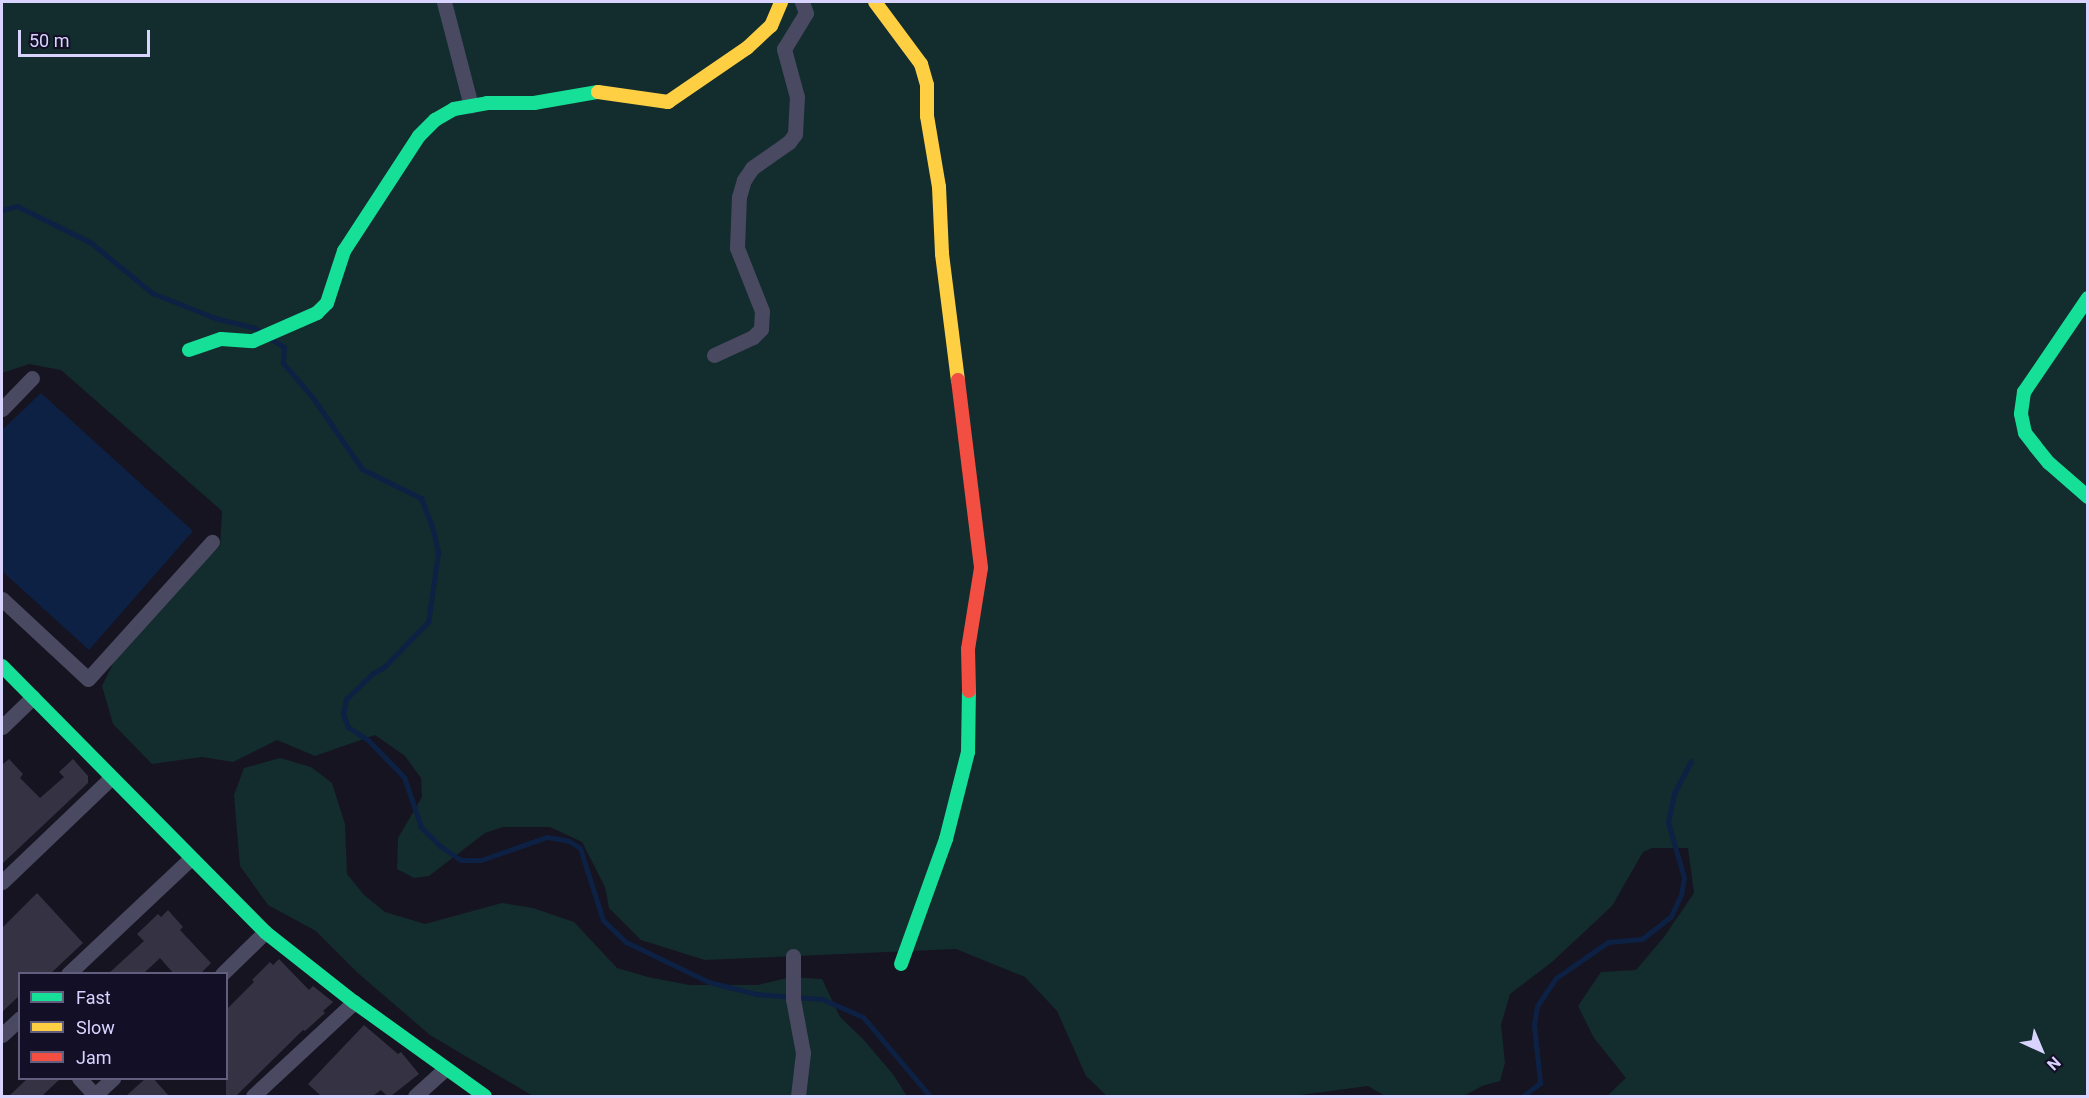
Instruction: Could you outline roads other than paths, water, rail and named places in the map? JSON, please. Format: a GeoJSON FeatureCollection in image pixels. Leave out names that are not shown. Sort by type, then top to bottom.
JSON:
{"type":"FeatureCollection","features":[{"type":"Feature","properties":{"kind":"street"},"geometry":{"type":"LineString","coordinates":[[444,2],[471,106]]}},
{"type":"Feature","properties":{"kind":"street"},"geometry":{"type":"LineString","coordinates":[[189,350],[221,339],[253,341],[317,313],[327,303],[344,251],[419,136],[435,120],[454,109],[486,103],[534,102],[595,92],[668,102],[747,48],[771,27],[777,17],[781,2]]}},
{"type":"Feature","properties":{"kind":"street"},"geometry":{"type":"LineString","coordinates":[[714,355],[753,337],[761,329],[762,311],[737,248],[739,197],[744,180],[752,168],[789,142],[795,134],[797,97],[784,49],[806,13],[802,2]]}},
{"type":"Feature","properties":{"kind":"street"},"geometry":{"type":"LineString","coordinates":[[875,2],[921,64],[927,85],[927,116],[939,188],[942,254],[981,568],[968,649],[970,731],[968,752],[946,839],[901,964]]}},
{"type":"Feature","properties":{"kind":"street"},"geometry":{"type":"LineString","coordinates":[[2088,298],[2024,392],[2021,414],[2025,433],[2035,446],[2049,463],[2088,497]]}},
{"type":"Feature","properties":{"kind":"street"},"geometry":{"type":"LineString","coordinates":[[2,409],[32,378]]}},
{"type":"Feature","properties":{"kind":"street"},"geometry":{"type":"LineString","coordinates":[[2,599],[88,679],[212,542]]}},
{"type":"Feature","properties":{"kind":"street"},"geometry":{"type":"LineString","coordinates":[[2,666],[265,932],[444,1070],[485,1096]]}},
{"type":"Feature","properties":{"kind":"street"},"geometry":{"type":"LineString","coordinates":[[2,727],[33,698]]}},
{"type":"Feature","properties":{"kind":"street"},"geometry":{"type":"LineString","coordinates":[[2,882],[111,778]]}},
{"type":"Feature","properties":{"kind":"street"},"geometry":{"type":"LineString","coordinates":[[70,972],[191,858]]}},
{"type":"Feature","properties":{"kind":"street"},"geometry":{"type":"LineString","coordinates":[[224,972],[265,932]]}},
{"type":"Feature","properties":{"kind":"street"},"geometry":{"type":"LineString","coordinates":[[793,956],[793,999],[802,1053],[798,1096]]}},
{"type":"Feature","properties":{"kind":"street"},"geometry":{"type":"LineString","coordinates":[[253,1096],[354,1002]]}},
{"type":"Feature","properties":{"kind":"street"},"geometry":{"type":"LineString","coordinates":[[2,1035],[18,1020]]}},
{"type":"Feature","properties":{"kind":"street"},"geometry":{"type":"LineString","coordinates":[[415,1096],[444,1070]]}},
{"type":"Feature","properties":{"kind":"street"},"geometry":{"type":"LineString","coordinates":[[81,1080],[96,1096],[111,1080]]}},
{"type":"Feature","properties":{"kind":"water"},"geometry":{"type":"Polygon","coordinates":[[[41,393],[193,531],[89,650],[2,571],[2,430],[41,393]]]}},
{"type":"Feature","properties":{"kind":"waterway"},"geometry":{"type":"LineString","coordinates":[[2,210],[17,206],[90,242],[152,293],[215,318],[255,328],[261,332]]}},
{"type":"Feature","properties":{"kind":"waterway"},"geometry":{"type":"LineString","coordinates":[[271,339],[284,347],[283,363],[313,398],[362,469],[421,498],[432,526],[438,553],[428,622],[384,667],[372,674],[346,699],[343,714],[348,727],[368,740],[404,777],[421,827],[440,846],[461,860],[481,860],[547,837],[569,841],[580,848],[603,920],[626,942],[709,982],[756,994],[822,999],[863,1017],[930,1096]]}},
{"type":"Feature","properties":{"kind":"waterway"},"geometry":{"type":"LineString","coordinates":[[1523,1096],[1540,1083],[1534,1025],[1537,1006],[1556,978],[1608,942],[1642,939],[1671,916],[1681,895],[1684,878],[1668,822],[1674,793],[1691,761]]}}]}
